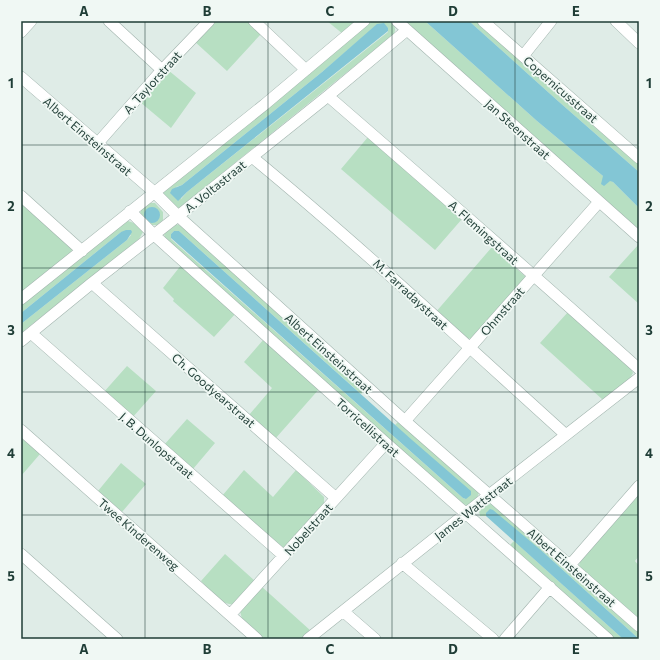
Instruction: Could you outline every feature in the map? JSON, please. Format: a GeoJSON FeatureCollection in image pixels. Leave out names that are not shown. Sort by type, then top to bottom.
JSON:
{"type":"FeatureCollection","features":[{"type":"Feature","properties":{"kind":"street"},"geometry":{"type":"LineString","coordinates":[[21,32],[32,21]]}},
{"type":"Feature","properties":{"kind":"street"},"geometry":{"type":"LineString","coordinates":[[109,21],[162,70]]}},
{"type":"Feature","properties":{"kind":"street","name":"A. Taylorstraat"},"geometry":{"type":"LineString","coordinates":[[97,144],[162,70],[209,21]]}},
{"type":"Feature","properties":{"kind":"street"},"geometry":{"type":"LineString","coordinates":[[254,21],[306,70]]}},
{"type":"Feature","properties":{"kind":"street"},"geometry":{"type":"LineString","coordinates":[[21,299],[264,105],[364,21]]}},
{"type":"Feature","properties":{"kind":"street","name":"Jan Steenstraat"},"geometry":{"type":"LineString","coordinates":[[397,21],[639,236]]}},
{"type":"Feature","properties":{"kind":"street","name":"Copernicusstraat"},"geometry":{"type":"LineString","coordinates":[[483,21],[639,158]]}},
{"type":"Feature","properties":{"kind":"street"},"geometry":{"type":"LineString","coordinates":[[523,56],[551,21]]}},
{"type":"Feature","properties":{"kind":"street"},"geometry":{"type":"LineString","coordinates":[[616,21],[639,43]]}},
{"type":"Feature","properties":{"kind":"street","name":"A. Voltastraat"},"geometry":{"type":"LineString","coordinates":[[21,341],[153,234],[178,216],[328,96],[407,30]]}},
{"type":"Feature","properties":{"kind":"street","name":"Albert Einsteinstraat"},"geometry":{"type":"LineString","coordinates":[[21,77],[154,192],[178,216],[405,421],[639,626]]}},
{"type":"Feature","properties":{"kind":"street","name":"A. Flemingstraat"},"geometry":{"type":"LineString","coordinates":[[328,96],[492,238],[639,369]]}},
{"type":"Feature","properties":{"kind":"street","name":"M. Farradaystraat"},"geometry":{"type":"LineString","coordinates":[[252,157],[374,260],[566,435]]}},
{"type":"Feature","properties":{"kind":"street"},"geometry":{"type":"LineString","coordinates":[[21,196],[82,251]]}},
{"type":"Feature","properties":{"kind":"street","name":"Ohmstraat"},"geometry":{"type":"LineString","coordinates":[[405,421],[599,202]]}},
{"type":"Feature","properties":{"kind":"street","name":"Torricellistraat"},"geometry":{"type":"LineString","coordinates":[[130,211],[153,234],[386,443],[608,639]]}},
{"type":"Feature","properties":{"kind":"street","name":"Ch. Goodyearstraat"},"geometry":{"type":"LineString","coordinates":[[92,283],[336,498]]}},
{"type":"Feature","properties":{"kind":"street","name":"J. B. Dunlopstraat"},"geometry":{"type":"LineString","coordinates":[[30,333],[284,556]]}},
{"type":"Feature","properties":{"kind":"street","name":"James Wattstraat"},"geometry":{"type":"LineString","coordinates":[[308,639],[344,612],[402,563],[488,495],[639,378]]}},
{"type":"Feature","properties":{"kind":"street","name":"Twee Kinderenweg"},"geometry":{"type":"LineString","coordinates":[[21,430],[257,639]]}},
{"type":"Feature","properties":{"kind":"street","name":"Nobelstraat"},"geometry":{"type":"LineString","coordinates":[[230,615],[386,443]]}},
{"type":"Feature","properties":{"kind":"street"},"geometry":{"type":"LineString","coordinates":[[570,565],[639,486]]}},
{"type":"Feature","properties":{"kind":"street"},"geometry":{"type":"LineString","coordinates":[[21,554],[117,639]]}},
{"type":"Feature","properties":{"kind":"street"},"geometry":{"type":"LineString","coordinates":[[402,563],[493,639]]}},
{"type":"Feature","properties":{"kind":"street"},"geometry":{"type":"LineString","coordinates":[[505,639],[550,587]]}},
{"type":"Feature","properties":{"kind":"street"},"geometry":{"type":"LineString","coordinates":[[344,612],[375,639]]}},
{"type":"Feature","properties":{"kind":"green space"},"geometry":{"type":"Polygon","coordinates":[[[212,21],[248,21],[261,34],[227,71],[194,41],[212,21]]]}},
{"type":"Feature","properties":{"kind":"green space"},"geometry":{"type":"Polygon","coordinates":[[[327,21],[355,21],[343,34],[327,21]]]}},
{"type":"Feature","properties":{"kind":"green space"},"geometry":{"type":"Polygon","coordinates":[[[372,21],[390,21],[393,24],[395,27],[394,34],[183,205],[177,209],[163,196],[163,191],[372,21]],[[377,25],[322,72],[182,185],[176,187],[181,199],[187,192],[388,32],[388,28],[377,25]]]}},
{"type":"Feature","properties":{"kind":"green space"},"geometry":{"type":"Polygon","coordinates":[[[400,21],[425,21],[537,121],[603,176],[613,182],[639,208],[639,231],[400,21]]]}},
{"type":"Feature","properties":{"kind":"green space"},"geometry":{"type":"Polygon","coordinates":[[[469,21],[478,21],[639,164],[639,172],[558,101],[469,21]]]}},
{"type":"Feature","properties":{"kind":"green space"},"geometry":{"type":"Polygon","coordinates":[[[168,70],[196,93],[171,128],[140,102],[168,70]]]}},
{"type":"Feature","properties":{"kind":"green space"},"geometry":{"type":"Polygon","coordinates":[[[368,137],[462,219],[435,250],[341,169],[368,137]]]}},
{"type":"Feature","properties":{"kind":"green space"},"geometry":{"type":"Polygon","coordinates":[[[21,200],[71,246],[72,250],[69,256],[21,293],[21,200]]]}},
{"type":"Feature","properties":{"kind":"green space"},"geometry":{"type":"Polygon","coordinates":[[[150,203],[155,203],[163,212],[163,220],[157,225],[149,225],[140,214],[143,207],[150,203]]]}},
{"type":"Feature","properties":{"kind":"green space"},"geometry":{"type":"Polygon","coordinates":[[[128,221],[137,225],[142,230],[143,232],[139,239],[21,333],[21,324],[127,240],[131,235],[121,232],[21,313],[21,303],[123,223],[128,221]]]}},
{"type":"Feature","properties":{"kind":"green space"},"geometry":{"type":"Polygon","coordinates":[[[176,224],[181,226],[365,390],[361,394],[179,231],[174,231],[171,234],[171,239],[463,498],[466,499],[395,425],[399,421],[479,491],[475,501],[468,505],[459,502],[165,239],[164,233],[176,224]]]}},
{"type":"Feature","properties":{"kind":"green space"},"geometry":{"type":"Polygon","coordinates":[[[639,244],[639,304],[609,277],[639,244]]]}},
{"type":"Feature","properties":{"kind":"green space"},"geometry":{"type":"Polygon","coordinates":[[[492,247],[527,278],[474,337],[468,339],[435,313],[492,247]]]}},
{"type":"Feature","properties":{"kind":"green space"},"geometry":{"type":"Polygon","coordinates":[[[182,264],[237,312],[214,337],[173,301],[174,299],[163,288],[182,264]]]}},
{"type":"Feature","properties":{"kind":"green space"},"geometry":{"type":"Polygon","coordinates":[[[568,312],[631,369],[633,373],[630,378],[603,400],[540,343],[568,312]]]}},
{"type":"Feature","properties":{"kind":"green space"},"geometry":{"type":"Polygon","coordinates":[[[264,339],[320,388],[275,439],[249,415],[272,388],[244,362],[264,339]]]}},
{"type":"Feature","properties":{"kind":"green space"},"geometry":{"type":"Polygon","coordinates":[[[127,366],[156,391],[132,418],[103,393],[127,366]]]}},
{"type":"Feature","properties":{"kind":"green space"},"geometry":{"type":"Polygon","coordinates":[[[187,419],[215,443],[193,469],[164,445],[187,419]]]}},
{"type":"Feature","properties":{"kind":"green space"},"geometry":{"type":"Polygon","coordinates":[[[21,437],[40,454],[21,476],[21,437]]]}},
{"type":"Feature","properties":{"kind":"green space"},"geometry":{"type":"Polygon","coordinates":[[[121,463],[146,484],[122,512],[98,491],[121,463]]]}},
{"type":"Feature","properties":{"kind":"green space"},"geometry":{"type":"Polygon","coordinates":[[[244,470],[273,497],[296,470],[324,497],[324,504],[284,548],[280,548],[222,496],[244,470]]]}},
{"type":"Feature","properties":{"kind":"green space"},"geometry":{"type":"Polygon","coordinates":[[[639,492],[639,556],[635,561],[639,566],[639,618],[635,617],[579,566],[580,562],[639,492]]]}},
{"type":"Feature","properties":{"kind":"green space"},"geometry":{"type":"Polygon","coordinates":[[[496,504],[639,633],[639,639],[543,552],[486,513],[486,516],[480,516],[479,511],[484,505],[496,504]]]}},
{"type":"Feature","properties":{"kind":"green space"},"geometry":{"type":"Polygon","coordinates":[[[514,541],[623,639],[614,639],[510,545],[514,541]]]}},
{"type":"Feature","properties":{"kind":"green space"},"geometry":{"type":"Polygon","coordinates":[[[225,554],[255,581],[242,597],[233,604],[225,603],[211,592],[201,581],[225,554]]]}},
{"type":"Feature","properties":{"kind":"green space"},"geometry":{"type":"Polygon","coordinates":[[[261,586],[311,631],[301,639],[265,639],[242,619],[240,611],[261,586]]]}},
{"type":"Feature","properties":{"kind":"water"},"geometry":{"type":"Polygon","coordinates":[[[425,21],[469,21],[639,172],[639,208],[613,182],[610,181],[604,186],[601,184],[603,176],[537,121],[425,21]]]}},
{"type":"Feature","properties":{"kind":"water"},"geometry":{"type":"Polygon","coordinates":[[[384,23],[388,28],[388,31],[187,192],[178,201],[170,193],[172,189],[182,185],[322,72],[377,24],[384,23]]]}},
{"type":"Feature","properties":{"kind":"water"},"geometry":{"type":"Polygon","coordinates":[[[152,207],[159,212],[160,215],[155,222],[152,223],[145,218],[144,215],[149,208],[152,207]]]}},
{"type":"Feature","properties":{"kind":"water"},"geometry":{"type":"Polygon","coordinates":[[[131,230],[132,232],[127,240],[21,324],[21,313],[121,232],[131,230]]]}},
{"type":"Feature","properties":{"kind":"water"},"geometry":{"type":"Polygon","coordinates":[[[174,231],[179,231],[471,491],[471,495],[466,499],[463,498],[171,238],[171,234],[174,231]]]}},
{"type":"Feature","properties":{"kind":"water"},"geometry":{"type":"Polygon","coordinates":[[[490,509],[543,552],[639,639],[623,639],[486,516],[486,513],[490,509]]]}}]}
